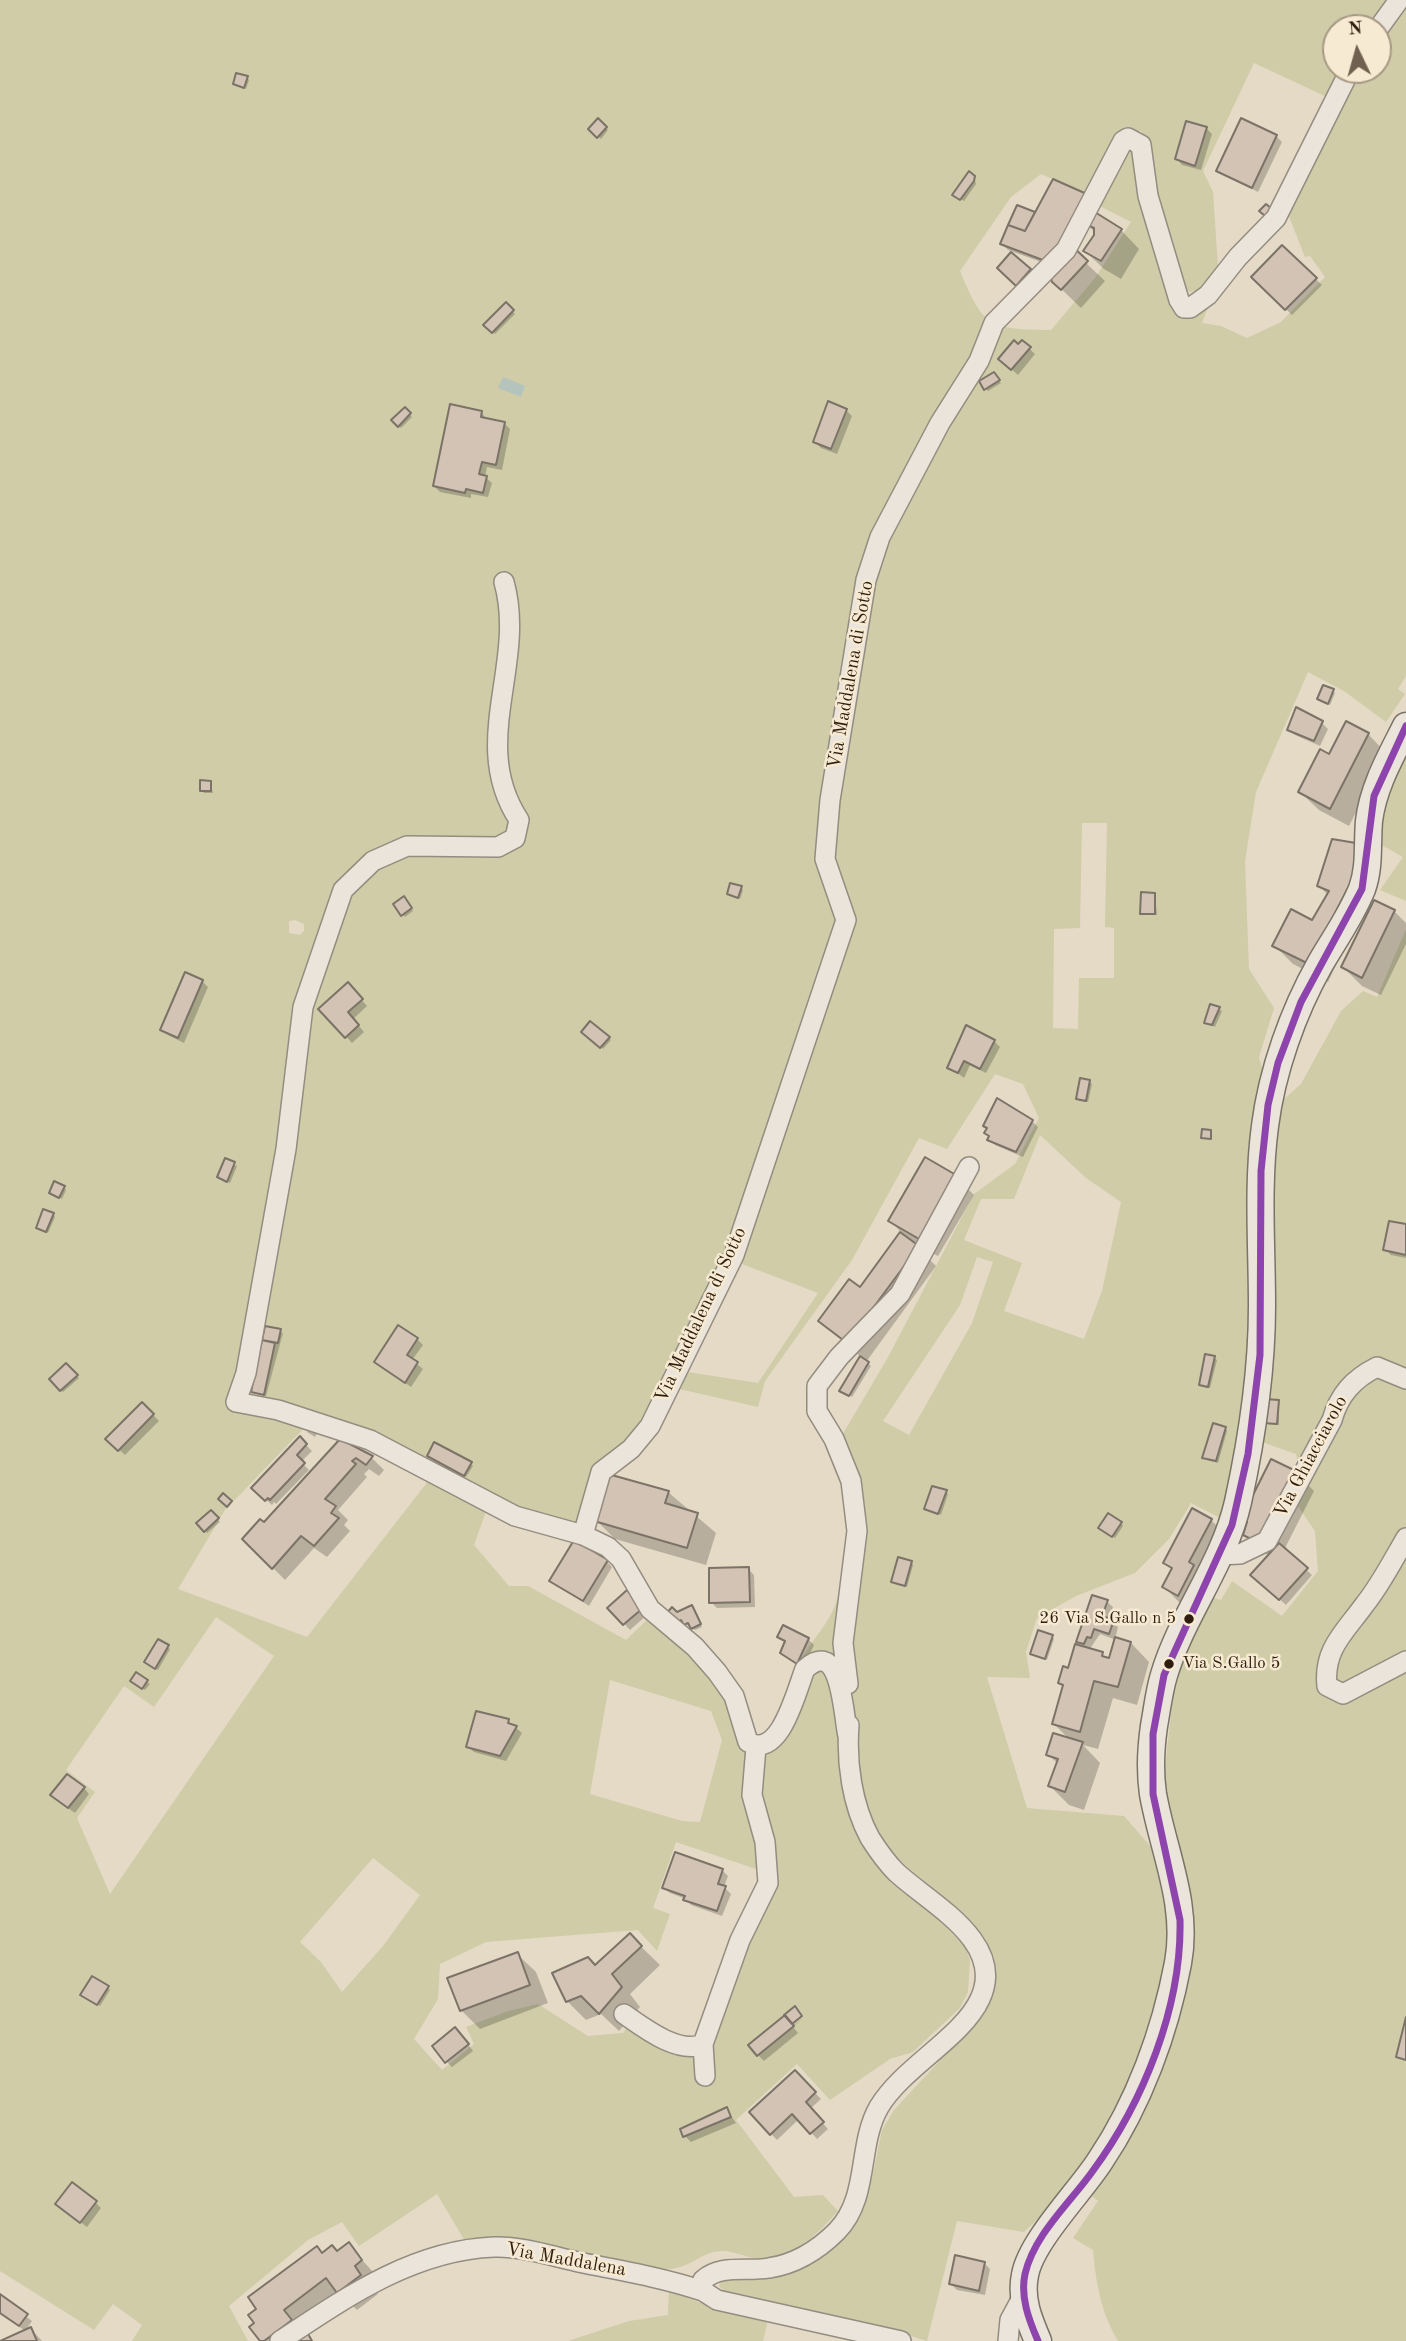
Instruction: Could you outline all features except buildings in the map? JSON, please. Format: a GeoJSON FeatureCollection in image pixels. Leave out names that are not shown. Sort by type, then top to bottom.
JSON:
{"type":"FeatureCollection","features":[{"type":"Feature","properties":{"kind":"street","name":"Via Maddalena di Sotto"},"geometry":{"type":"LineString","coordinates":[[583,1535],[601,1472],[631,1449],[650,1426],[734,1255],[846,920],[825,859],[837,748],[866,580],[880,537],[940,423],[979,361],[994,323],[1066,250],[1123,141],[1128,138],[1140,145],[1148,196],[1161,245],[1179,300],[1184,308],[1190,308],[1208,295],[1238,257],[1276,218],[1343,84]]}},
{"type":"Feature","properties":{"kind":"street"},"geometry":{"type":"LineString","coordinates":[[504,582],[509,601],[510,647],[496,731],[497,756],[506,800],[519,820],[515,838],[498,847],[407,846],[373,861],[343,890],[303,1007],[286,1149],[246,1373],[236,1402],[278,1410],[351,1433],[515,1516],[583,1535],[608,1547],[621,1559],[650,1609],[695,1647],[717,1672],[734,1696],[748,1742],[756,1747],[766,1746],[778,1735],[805,1670],[844,1631]]}},
{"type":"Feature","properties":{"kind":"street"},"geometry":{"type":"LineString","coordinates":[[1038,2341],[1028,2319],[1023,2296],[1025,2274],[1033,2250],[1103,2157],[1133,2104],[1162,2027],[1182,1939],[1175,1877],[1152,1788],[1154,1729],[1164,1675],[1219,1555],[1237,1503],[1260,1365],[1262,1308],[1259,1211],[1265,1126],[1273,1084],[1290,1030],[1320,964],[1343,930],[1361,891],[1368,862],[1370,819],[1377,787],[1406,726]]}},
{"type":"Feature","properties":{"kind":"street"},"geometry":{"type":"LineString","coordinates":[[848,1736],[850,1708],[844,1631],[857,1531],[852,1481],[834,1439],[817,1411],[817,1386],[839,1357],[900,1294],[969,1167]]}},
{"type":"Feature","properties":{"kind":"street","name":"Via Ghiacciarolo"},"geometry":{"type":"LineString","coordinates":[[1219,1555],[1240,1555],[1267,1541],[1332,1420],[1338,1398],[1362,1375],[1377,1367],[1406,1379]]}},
{"type":"Feature","properties":{"kind":"street"},"geometry":{"type":"LineString","coordinates":[[1406,1538],[1366,1604],[1334,1641],[1325,1674],[1326,1686],[1343,1694],[1406,1661]]}},
{"type":"Feature","properties":{"kind":"street"},"geometry":{"type":"LineString","coordinates":[[704,2291],[703,2280],[709,2275],[722,2270],[788,2264],[814,2251],[839,2229],[852,2210],[871,2124],[880,2105],[902,2080],[974,2011],[982,1996],[982,1958],[974,1941],[937,1905],[894,1871],[871,1840],[858,1811],[838,1676],[833,1666],[823,1661],[812,1663]]}},
{"type":"Feature","properties":{"kind":"street"},"geometry":{"type":"LineString","coordinates":[[705,2077],[703,2044],[740,1940],[768,1883],[765,1842],[752,1794],[756,1747]]}},
{"type":"Feature","properties":{"kind":"street"},"geometry":{"type":"LineString","coordinates":[[624,2014],[680,2045],[693,2049],[703,2044]]}},
{"type":"Feature","properties":{"kind":"street","name":"Via Maddalena"},"geometry":{"type":"LineString","coordinates":[[280,2341],[353,2293],[440,2256],[467,2250],[517,2249],[669,2279],[704,2291],[717,2300],[901,2341]]}},
{"type":"Feature","properties":{"kind":"street"},"geometry":{"type":"LineString","coordinates":[[1008,2341],[1010,2320],[1023,2296]]}},
{"type":"Feature","properties":{"kind":"shaded area"},"geometry":{"type":"Polygon","coordinates":[[[0,0],[1391,0],[1380,14],[1322,14],[1322,84],[1336,84],[1329,98],[1254,63],[1203,171],[1213,192],[1218,267],[1201,289],[1190,292],[1186,289],[1156,201],[1150,146],[1141,131],[1121,132],[1089,195],[1041,174],[1011,197],[960,271],[976,305],[992,322],[1014,329],[1051,330],[1095,278],[1131,222],[1094,203],[1122,155],[1132,150],[1138,159],[1143,201],[1172,310],[1185,315],[1213,294],[1202,323],[1221,326],[1247,338],[1281,322],[1325,277],[1310,256],[1305,257],[1288,214],[1352,84],[1392,84],[1392,22],[1406,3],[1406,676],[1398,689],[1405,694],[1386,722],[1344,691],[1308,672],[1256,792],[1245,861],[1249,969],[1274,1008],[1259,1057],[1263,1072],[1250,1126],[1258,1347],[1226,1521],[1191,1503],[1169,1539],[1135,1573],[1076,1596],[1037,1618],[1026,1652],[1030,1678],[987,1677],[1027,1808],[1124,1816],[1152,1848],[1171,1920],[1164,1973],[1129,2082],[1086,2167],[1075,2184],[1024,2232],[957,2221],[927,2341],[879,2326],[725,2292],[719,2286],[722,2280],[731,2277],[766,2276],[857,2217],[872,2178],[882,2130],[894,2110],[983,2014],[992,1987],[993,1965],[987,1944],[960,1910],[904,1864],[879,1835],[864,1843],[891,1883],[931,1911],[965,1947],[970,1960],[968,1992],[960,2008],[913,2052],[890,2059],[830,2100],[797,2064],[736,2120],[794,2197],[823,2195],[838,2211],[822,2229],[802,2245],[780,2256],[768,2258],[717,2251],[680,2267],[661,2270],[501,2237],[465,2241],[437,2194],[359,2246],[342,2222],[308,2240],[229,2306],[248,2341],[132,2341],[142,2325],[113,2304],[94,2330],[0,2271],[0,0]],[[1082,823],[1080,928],[1054,929],[1053,1028],[1078,1029],[1079,978],[1114,978],[1114,928],[1105,927],[1107,823],[1082,823]],[[295,920],[289,921],[289,933],[300,935],[304,931],[304,924],[295,920]],[[844,925],[725,1254],[638,1432],[591,1475],[575,1526],[491,1498],[418,1454],[367,1430],[263,1399],[275,1338],[245,1332],[234,1411],[255,1409],[309,1423],[225,1510],[178,1589],[307,1637],[429,1480],[486,1511],[474,1545],[509,1586],[528,1586],[626,1640],[651,1616],[706,1667],[724,1697],[735,1735],[749,1729],[762,1739],[800,1660],[827,1622],[839,1590],[853,1592],[841,1437],[887,1359],[974,1194],[1015,1164],[1039,1118],[1023,1084],[995,1074],[947,1149],[919,1138],[852,1260],[765,1381],[758,1407],[675,1388],[742,1253],[766,1190],[844,925]],[[1040,1135],[1014,1199],[981,1199],[964,1240],[1022,1263],[1004,1311],[1084,1339],[1102,1291],[1121,1202],[1086,1178],[1040,1135]],[[977,1257],[960,1305],[883,1421],[909,1435],[972,1323],[993,1262],[977,1257]],[[742,1264],[688,1372],[758,1383],[818,1293],[742,1264]],[[216,1617],[154,1707],[124,1686],[66,1770],[95,1792],[77,1818],[110,1894],[274,1656],[216,1617]],[[610,1680],[590,1794],[682,1821],[700,1822],[722,1740],[711,1711],[610,1680]],[[765,1817],[759,1870],[676,1842],[653,1908],[670,1914],[657,1951],[638,1930],[486,1942],[440,1964],[438,1999],[414,2039],[442,2070],[474,2044],[466,2027],[508,2011],[538,2004],[588,2036],[623,2033],[629,2024],[697,2060],[711,2079],[713,2044],[739,1964],[775,1891],[777,1862],[765,1817]],[[373,1858],[300,1942],[321,1962],[342,1992],[383,1946],[420,1895],[373,1858]]]}},
{"type":"Feature","properties":{"kind":"shaded area"},"geometry":{"type":"Polygon","coordinates":[[[503,377],[525,386],[521,397],[498,388],[503,377]]]}},
{"type":"Feature","properties":{"kind":"shaded area"},"geometry":{"type":"Polygon","coordinates":[[[1406,746],[1406,901],[1380,890],[1403,857],[1378,843],[1378,821],[1406,746]]]}},
{"type":"Feature","properties":{"kind":"shaded area"},"geometry":{"type":"Polygon","coordinates":[[[1406,929],[1406,2341],[1118,2341],[1100,2297],[1093,2250],[1073,2238],[1098,2201],[1086,2192],[1192,1939],[1189,1890],[1172,1814],[1162,1794],[1174,1687],[1187,1644],[1210,1597],[1221,1600],[1232,1581],[1282,1616],[1318,1571],[1315,1531],[1295,1502],[1302,1474],[1296,1454],[1256,1440],[1275,1107],[1301,1084],[1341,1011],[1363,991],[1377,997],[1406,929]]]}},
{"type":"Feature","properties":{"kind":"shaded area"},"geometry":{"type":"Polygon","coordinates":[[[669,2289],[698,2302],[768,2320],[763,2341],[568,2341],[629,2321],[668,2315],[669,2289]]]}},
{"type":"Feature","properties":{"kind":"transit line"},"geometry":{"type":"LineString","coordinates":[[1038,2341],[1025,2300],[1025,2274],[1030,2260],[1044,2233],[1092,2172],[1128,2116],[1156,2053],[1174,1986],[1180,1920],[1153,1794],[1153,1734],[1164,1675],[1232,1525],[1248,1454],[1260,1355],[1261,1171],[1268,1105],[1278,1063],[1301,1002],[1362,889],[1374,796],[1406,726]]}},
{"type":"Feature","properties":{"kind":"place","name":"26 Via S.Gallo n 5"},"geometry":{"type":"Point","coordinates":[1189,1619]}},
{"type":"Feature","properties":{"kind":"place","name":"Via S.Gallo 5"},"geometry":{"type":"Point","coordinates":[1169,1664]}}]}
